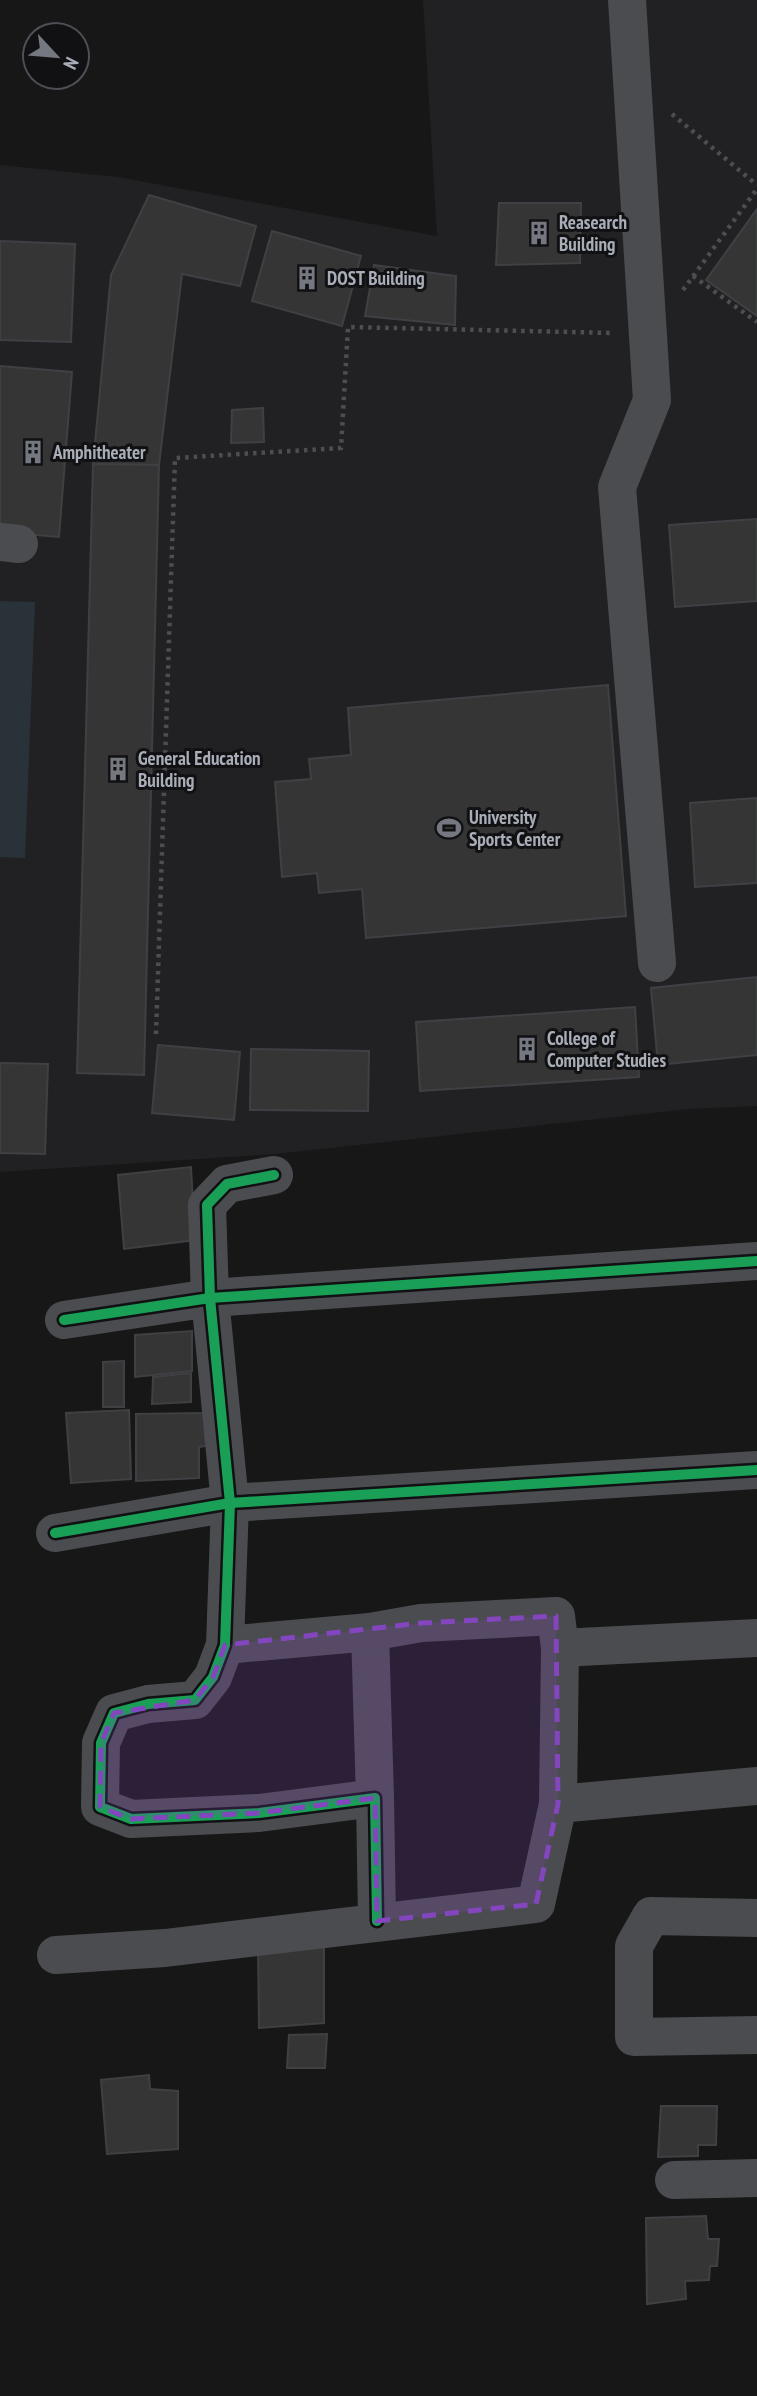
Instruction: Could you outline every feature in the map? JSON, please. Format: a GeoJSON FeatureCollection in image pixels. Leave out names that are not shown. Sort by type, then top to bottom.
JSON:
{"type":"FeatureCollection","features":[{"type":"Feature","properties":{"kind":"street"},"geometry":{"type":"LineString","coordinates":[[627,0],[652,400],[617,487],[657,963]]}},
{"type":"Feature","properties":{"kind":"street"},"geometry":{"type":"LineString","coordinates":[[274,1175],[227,1184],[207,1205],[210,1298],[230,1503],[225,1645],[213,1677],[195,1700],[148,1704],[114,1713],[102,1744],[100,1807],[131,1819],[259,1813],[375,1798]]}},
{"type":"Feature","properties":{"kind":"street"},"geometry":{"type":"LineString","coordinates":[[64,1320],[210,1298],[757,1261]]}},
{"type":"Feature","properties":{"kind":"street"},"geometry":{"type":"LineString","coordinates":[[55,1533],[230,1503],[757,1470]]}},
{"type":"Feature","properties":{"kind":"street"},"geometry":{"type":"LineString","coordinates":[[56,1955],[165,1948],[536,1904],[558,1804],[560,1648],[555,1616],[421,1623],[370,1632],[225,1645]]}},
{"type":"Feature","properties":{"kind":"street"},"geometry":{"type":"LineString","coordinates":[[370,1632],[377,1921]]}},
{"type":"Feature","properties":{"kind":"street"},"geometry":{"type":"LineString","coordinates":[[560,1648],[757,1638]]}},
{"type":"Feature","properties":{"kind":"street"},"geometry":{"type":"LineString","coordinates":[[558,1804],[757,1786]]}},
{"type":"Feature","properties":{"kind":"street"},"geometry":{"type":"LineString","coordinates":[[757,1917],[650,1916],[635,1946],[635,2037],[757,2035]]}},
{"type":"Feature","properties":{"kind":"street"},"geometry":{"type":"LineString","coordinates":[[674,2180],[757,2178]]}},
{"type":"Feature","properties":{"kind":"path"},"geometry":{"type":"LineString","coordinates":[[669,112],[757,187],[682,290]]}},
{"type":"Feature","properties":{"kind":"path"},"geometry":{"type":"LineString","coordinates":[[693,276],[757,322]]}},
{"type":"Feature","properties":{"kind":"path"},"geometry":{"type":"LineString","coordinates":[[156,1034],[176,458],[341,448],[348,327],[649,334]]}},
{"type":"Feature","properties":{"kind":"highlighted area"},"geometry":{"type":"Polygon","coordinates":[[[556,1616],[558,1804],[536,1904],[377,1921],[375,1798],[259,1813],[131,1819],[100,1807],[101,1743],[114,1713],[195,1700],[213,1677],[225,1645],[421,1623],[556,1616]]]}},
{"type":"Feature","properties":{"kind":"shaded area"},"geometry":{"type":"Polygon","coordinates":[[[423,0],[757,0],[757,1106],[689,1109],[275,1154],[0,1172],[0,165],[118,177],[437,236],[423,0]]]}},
{"type":"Feature","properties":{"kind":"shaded area"},"geometry":{"type":"Polygon","coordinates":[[[0,601],[35,602],[25,858],[0,857],[0,601]]]}},
{"type":"Feature","properties":{"kind":"building"},"geometry":{"type":"Polygon","coordinates":[[[149,195],[256,226],[240,286],[182,274],[159,465],[93,464],[111,275],[149,195]]]}},
{"type":"Feature","properties":{"kind":"building","name":"Reasearch Building"},"geometry":{"type":"Polygon","coordinates":[[[499,203],[581,203],[580,263],[496,265],[499,203]]]}},
{"type":"Feature","properties":{"kind":"building"},"geometry":{"type":"Polygon","coordinates":[[[757,209],[757,316],[706,280],[757,209]]]}},
{"type":"Feature","properties":{"kind":"building","name":"DOST Building"},"geometry":{"type":"Polygon","coordinates":[[[272,231],[361,256],[342,326],[252,301],[272,231]]]}},
{"type":"Feature","properties":{"kind":"building"},"geometry":{"type":"Polygon","coordinates":[[[0,241],[75,244],[71,342],[0,340],[0,241]]]}},
{"type":"Feature","properties":{"kind":"building"},"geometry":{"type":"Polygon","coordinates":[[[374,265],[456,276],[455,325],[365,316],[374,265]]]}},
{"type":"Feature","properties":{"kind":"building","name":"Amphitheater"},"geometry":{"type":"Polygon","coordinates":[[[0,366],[72,372],[59,537],[0,532],[0,366]]]}},
{"type":"Feature","properties":{"kind":"building"},"geometry":{"type":"Polygon","coordinates":[[[263,408],[264,442],[231,443],[232,410],[263,408]]]}},
{"type":"Feature","properties":{"kind":"building","name":"General Education Building"},"geometry":{"type":"Polygon","coordinates":[[[93,464],[159,465],[144,1075],[77,1073],[93,464]]]}},
{"type":"Feature","properties":{"kind":"building"},"geometry":{"type":"Polygon","coordinates":[[[757,519],[757,601],[675,607],[669,525],[757,519]]]}},
{"type":"Feature","properties":{"kind":"building","name":"University Sports Center"},"geometry":{"type":"Polygon","coordinates":[[[608,685],[626,916],[366,938],[362,889],[319,893],[317,873],[282,877],[275,782],[311,779],[309,759],[351,755],[348,708],[608,685]]]}},
{"type":"Feature","properties":{"kind":"building"},"geometry":{"type":"Polygon","coordinates":[[[757,798],[757,883],[695,887],[690,803],[757,798]]]}},
{"type":"Feature","properties":{"kind":"building"},"geometry":{"type":"Polygon","coordinates":[[[757,977],[757,1055],[658,1065],[651,988],[757,977]]]}},
{"type":"Feature","properties":{"kind":"building","name":"College of Computer Studies"},"geometry":{"type":"Polygon","coordinates":[[[635,1007],[639,1077],[420,1091],[416,1022],[635,1007]]]}},
{"type":"Feature","properties":{"kind":"building"},"geometry":{"type":"Polygon","coordinates":[[[158,1045],[240,1052],[234,1120],[152,1113],[158,1045]]]}},
{"type":"Feature","properties":{"kind":"building"},"geometry":{"type":"Polygon","coordinates":[[[251,1049],[369,1051],[368,1111],[250,1110],[251,1049]]]}},
{"type":"Feature","properties":{"kind":"building"},"geometry":{"type":"Polygon","coordinates":[[[0,1063],[48,1064],[45,1154],[0,1153],[0,1063]]]}},
{"type":"Feature","properties":{"kind":"building"},"geometry":{"type":"Polygon","coordinates":[[[191,1167],[195,1240],[124,1249],[118,1175],[191,1167]]]}},
{"type":"Feature","properties":{"kind":"building"},"geometry":{"type":"Polygon","coordinates":[[[192,1331],[192,1371],[135,1377],[135,1335],[192,1331]]]}},
{"type":"Feature","properties":{"kind":"building"},"geometry":{"type":"Polygon","coordinates":[[[124,1361],[124,1407],[103,1407],[103,1362],[124,1361]]]}},
{"type":"Feature","properties":{"kind":"building"},"geometry":{"type":"Polygon","coordinates":[[[191,1373],[191,1402],[152,1404],[153,1377],[191,1373]]]}},
{"type":"Feature","properties":{"kind":"building"},"geometry":{"type":"Polygon","coordinates":[[[129,1410],[131,1479],[71,1483],[66,1413],[129,1410]]]}},
{"type":"Feature","properties":{"kind":"building"},"geometry":{"type":"Polygon","coordinates":[[[204,1413],[206,1446],[199,1447],[199,1478],[136,1481],[136,1414],[204,1413]]]}},
{"type":"Feature","properties":{"kind":"building"},"geometry":{"type":"Polygon","coordinates":[[[324,1940],[324,2023],[259,2028],[258,1945],[324,1940]]]}},
{"type":"Feature","properties":{"kind":"building"},"geometry":{"type":"Polygon","coordinates":[[[327,2034],[325,2068],[287,2068],[289,2035],[327,2034]]]}},
{"type":"Feature","properties":{"kind":"building"},"geometry":{"type":"Polygon","coordinates":[[[149,2075],[150,2089],[178,2091],[178,2149],[107,2154],[101,2080],[149,2075]]]}},
{"type":"Feature","properties":{"kind":"building"},"geometry":{"type":"Polygon","coordinates":[[[661,2106],[717,2106],[716,2145],[698,2145],[698,2156],[658,2157],[661,2106]]]}},
{"type":"Feature","properties":{"kind":"building"},"geometry":{"type":"Polygon","coordinates":[[[706,2216],[708,2239],[719,2239],[717,2266],[710,2266],[709,2280],[685,2281],[686,2299],[647,2304],[646,2218],[706,2216]]]}},
{"type":"Feature","properties":{"kind":"cycle path"},"geometry":{"type":"LineString","coordinates":[[274,1175],[227,1184],[207,1205],[210,1298],[230,1503],[225,1645],[213,1677],[195,1700],[148,1704],[114,1713],[101,1743],[100,1807],[131,1819],[259,1813],[375,1798],[377,1921]]}},
{"type":"Feature","properties":{"kind":"cycle path"},"geometry":{"type":"LineString","coordinates":[[64,1320],[210,1298],[757,1261]]}},
{"type":"Feature","properties":{"kind":"cycle path"},"geometry":{"type":"LineString","coordinates":[[55,1533],[230,1503],[757,1470]]}},
{"type":"Feature","properties":{"kind":"place","name":"Reasearch Building"},"geometry":{"type":"Point","coordinates":[539,233]}},
{"type":"Feature","properties":{"kind":"place","name":"DOST Building"},"geometry":{"type":"Point","coordinates":[307,278]}},
{"type":"Feature","properties":{"kind":"place","name":"Amphitheater"},"geometry":{"type":"Point","coordinates":[33,452]}},
{"type":"Feature","properties":{"kind":"place","name":"General Education Building"},"geometry":{"type":"Point","coordinates":[118,769]}},
{"type":"Feature","properties":{"kind":"place","name":"University Sports Center"},"geometry":{"type":"Point","coordinates":[449,828]}},
{"type":"Feature","properties":{"kind":"place","name":"College of Computer Studies"},"geometry":{"type":"Point","coordinates":[527,1049]}}]}
